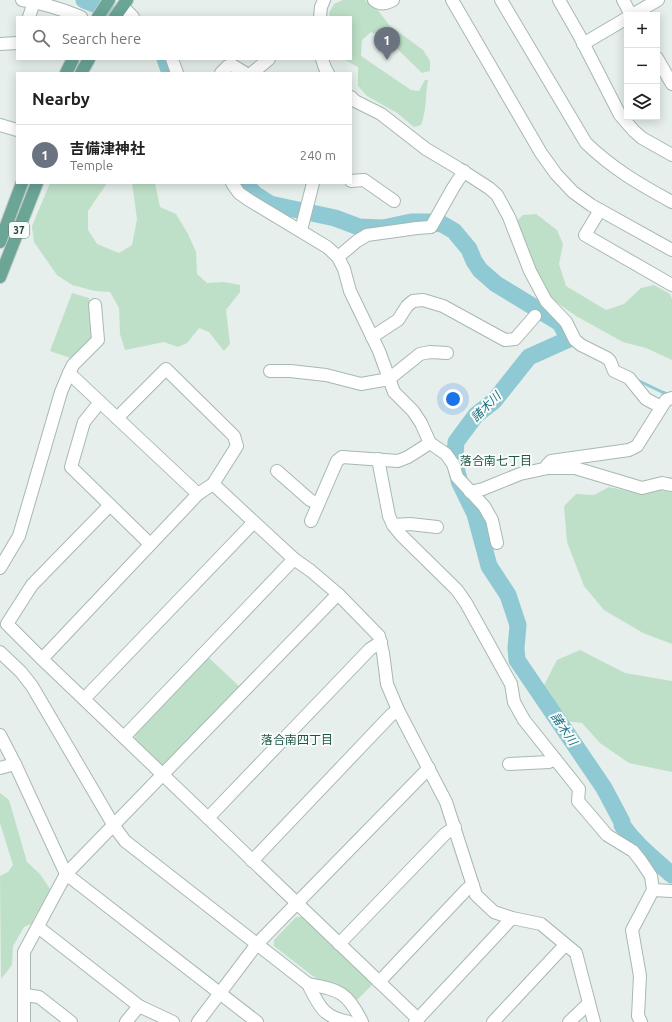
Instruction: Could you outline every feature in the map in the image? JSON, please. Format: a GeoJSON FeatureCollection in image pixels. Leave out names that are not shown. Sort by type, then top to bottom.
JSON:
{"type":"FeatureCollection","features":[{"type":"Feature","properties":{"kind":"main road"},"geometry":{"type":"LineString","coordinates":[[99,16],[109,0]]}},
{"type":"Feature","properties":{"kind":"main road"},"geometry":{"type":"LineString","coordinates":[[66,72],[72,60]]}},
{"type":"Feature","properties":{"kind":"main road"},"geometry":{"type":"LineString","coordinates":[[82,72],[88,60]]}},
{"type":"Feature","properties":{"kind":"main road","name":"37"},"geometry":{"type":"LineString","coordinates":[[0,242],[22,184]]}},
{"type":"Feature","properties":{"kind":"main road","name":"37"},"geometry":{"type":"LineString","coordinates":[[0,277],[37,184]]}},
{"type":"Feature","properties":{"kind":"street"},"geometry":{"type":"LineString","coordinates":[[320,16],[321,7],[324,0]]}},
{"type":"Feature","properties":{"kind":"street"},"geometry":{"type":"LineString","coordinates":[[374,0],[378,3],[386,4],[393,0]]}},
{"type":"Feature","properties":{"kind":"street"},"geometry":{"type":"LineString","coordinates":[[452,0],[541,153],[556,174],[573,192],[600,210],[672,250]]}},
{"type":"Feature","properties":{"kind":"street"},"geometry":{"type":"LineString","coordinates":[[501,0],[571,121],[586,143],[603,160],[624,175],[672,202]]}},
{"type":"Feature","properties":{"kind":"street"},"geometry":{"type":"LineString","coordinates":[[559,0],[620,115],[642,138],[672,155]]}},
{"type":"Feature","properties":{"kind":"street"},"geometry":{"type":"LineString","coordinates":[[622,0],[630,12]]}},
{"type":"Feature","properties":{"kind":"street"},"geometry":{"type":"LineString","coordinates":[[637,12],[658,0]]}},
{"type":"Feature","properties":{"kind":"street"},"geometry":{"type":"LineString","coordinates":[[29,16],[28,1],[79,16]]}},
{"type":"Feature","properties":{"kind":"street"},"geometry":{"type":"LineString","coordinates":[[121,8],[132,16]]}},
{"type":"Feature","properties":{"kind":"street"},"geometry":{"type":"LineString","coordinates":[[583,44],[624,20]]}},
{"type":"Feature","properties":{"kind":"street"},"geometry":{"type":"LineString","coordinates":[[0,44],[16,43]]}},
{"type":"Feature","properties":{"kind":"street"},"geometry":{"type":"LineString","coordinates":[[172,60],[177,72]]}},
{"type":"Feature","properties":{"kind":"street"},"geometry":{"type":"LineString","coordinates":[[253,72],[268,60]]}},
{"type":"Feature","properties":{"kind":"street"},"geometry":{"type":"LineString","coordinates":[[322,60],[324,68],[327,72]]}},
{"type":"Feature","properties":{"kind":"street"},"geometry":{"type":"LineString","coordinates":[[660,63],[672,84]]}},
{"type":"Feature","properties":{"kind":"street"},"geometry":{"type":"LineString","coordinates":[[223,72],[228,66],[232,66],[243,72]]}},
{"type":"Feature","properties":{"kind":"street"},"geometry":{"type":"LineString","coordinates":[[352,98],[381,114],[426,149],[489,188],[497,195],[509,217],[530,271],[546,301],[566,322],[575,340],[581,345],[610,361],[614,371],[629,378],[646,399],[661,407]]}},
{"type":"Feature","properties":{"kind":"street"},"geometry":{"type":"LineString","coordinates":[[0,125],[16,130]]}},
{"type":"Feature","properties":{"kind":"street"},"geometry":{"type":"LineString","coordinates":[[338,257],[357,241],[367,235],[432,227],[453,188],[464,172]]}},
{"type":"Feature","properties":{"kind":"street"},"geometry":{"type":"LineString","coordinates":[[352,181],[364,180],[394,201]]}},
{"type":"Feature","properties":{"kind":"street"},"geometry":{"type":"LineString","coordinates":[[233,184],[239,193],[249,200],[301,230],[327,247],[338,257],[344,269],[350,291],[379,351],[394,392],[421,423],[430,444],[446,454],[453,464],[458,477],[484,506],[492,520],[497,543]]}},
{"type":"Feature","properties":{"kind":"street"},"geometry":{"type":"LineString","coordinates":[[301,230],[314,184]]}},
{"type":"Feature","properties":{"kind":"street"},"geometry":{"type":"LineString","coordinates":[[600,210],[586,235],[672,285]]}},
{"type":"Feature","properties":{"kind":"street"},"geometry":{"type":"LineString","coordinates":[[372,337],[398,320],[407,306],[413,301],[423,300],[443,306],[505,340],[515,339],[535,316]]}},
{"type":"Feature","properties":{"kind":"street"},"geometry":{"type":"LineString","coordinates":[[0,568],[19,536],[61,392],[73,365],[98,340],[95,305]]}},
{"type":"Feature","properties":{"kind":"street"},"geometry":{"type":"LineString","coordinates":[[270,371],[290,371],[326,375],[361,384],[389,379],[420,354],[430,352],[447,353]]}},
{"type":"Feature","properties":{"kind":"street"},"geometry":{"type":"LineString","coordinates":[[42,659],[198,494],[213,484],[238,446],[234,436],[166,369],[117,418]]}},
{"type":"Feature","properties":{"kind":"street"},"geometry":{"type":"LineString","coordinates":[[70,373],[198,494]]}},
{"type":"Feature","properties":{"kind":"street"},"geometry":{"type":"LineString","coordinates":[[543,469],[550,461],[629,450],[637,446],[666,400],[672,398]]}},
{"type":"Feature","properties":{"kind":"street"},"geometry":{"type":"LineString","coordinates":[[100,402],[84,422],[71,467],[150,544]]}},
{"type":"Feature","properties":{"kind":"street"},"geometry":{"type":"LineString","coordinates":[[311,521],[337,461],[342,457],[398,461],[430,444]]}},
{"type":"Feature","properties":{"kind":"street"},"geometry":{"type":"LineString","coordinates":[[378,459],[389,516],[393,525],[402,536],[457,590],[466,603],[511,684],[514,702],[524,720],[579,789],[578,801],[607,834],[633,852],[651,876],[653,890],[632,930],[640,976],[638,1016],[641,1022]]}},
{"type":"Feature","properties":{"kind":"street"},"geometry":{"type":"LineString","coordinates":[[470,492],[520,474],[543,469],[575,468],[642,488],[662,483],[672,485]]}},
{"type":"Feature","properties":{"kind":"street"},"geometry":{"type":"LineString","coordinates":[[277,471],[310,500],[318,504]]}},
{"type":"Feature","properties":{"kind":"street"},"geometry":{"type":"LineString","coordinates":[[213,484],[294,559],[338,594],[379,636],[387,684],[398,710],[446,802],[476,895],[494,912],[512,918],[541,924],[576,953],[588,1004],[594,1022]]}},
{"type":"Feature","properties":{"kind":"street"},"geometry":{"type":"LineString","coordinates":[[110,505],[32,585],[7,624],[417,1020],[512,918]]}},
{"type":"Feature","properties":{"kind":"street"},"geometry":{"type":"LineString","coordinates":[[84,699],[254,522]]}},
{"type":"Feature","properties":{"kind":"street"},"geometry":{"type":"LineString","coordinates":[[393,525],[410,524],[438,527]]}},
{"type":"Feature","properties":{"kind":"street"},"geometry":{"type":"LineString","coordinates":[[124,737],[294,559]]}},
{"type":"Feature","properties":{"kind":"street"},"geometry":{"type":"LineString","coordinates":[[24,1022],[24,952],[66,874],[338,594]]}},
{"type":"Feature","properties":{"kind":"street"},"geometry":{"type":"LineString","coordinates":[[208,818],[370,649],[381,642]]}},
{"type":"Feature","properties":{"kind":"street"},"geometry":{"type":"LineString","coordinates":[[0,652],[13,664],[32,686],[114,826],[125,841],[308,984],[322,1009],[338,1020],[349,1022]]}},
{"type":"Feature","properties":{"kind":"street"},"geometry":{"type":"LineString","coordinates":[[252,861],[391,715],[398,710]]}},
{"type":"Feature","properties":{"kind":"street"},"geometry":{"type":"LineString","coordinates":[[0,735],[66,874],[257,1022]]}},
{"type":"Feature","properties":{"kind":"street"},"geometry":{"type":"LineString","coordinates":[[509,764],[548,762],[555,759]]}},
{"type":"Feature","properties":{"kind":"street"},"geometry":{"type":"LineString","coordinates":[[0,768],[15,764]]}},
{"type":"Feature","properties":{"kind":"street"},"geometry":{"type":"LineString","coordinates":[[198,1022],[257,944],[429,768]]}},
{"type":"Feature","properties":{"kind":"street"},"geometry":{"type":"LineString","coordinates":[[339,944],[445,834],[454,827]]}},
{"type":"Feature","properties":{"kind":"street"},"geometry":{"type":"LineString","coordinates":[[379,982],[466,890],[473,885]]}},
{"type":"Feature","properties":{"kind":"street"},"geometry":{"type":"LineString","coordinates":[[653,890],[672,891]]}},
{"type":"Feature","properties":{"kind":"street"},"geometry":{"type":"LineString","coordinates":[[38,927],[139,1006],[173,1022]]}},
{"type":"Feature","properties":{"kind":"street"},"geometry":{"type":"LineString","coordinates":[[492,1022],[566,945]]}},
{"type":"Feature","properties":{"kind":"street"},"geometry":{"type":"LineString","coordinates":[[308,984],[334,989],[344,996],[354,1005],[362,1022]]}},
{"type":"Feature","properties":{"kind":"street"},"geometry":{"type":"LineString","coordinates":[[25,994],[39,997],[71,1022]]}},
{"type":"Feature","properties":{"kind":"street"},"geometry":{"type":"LineString","coordinates":[[569,1022],[588,1004]]}},
{"type":"Feature","properties":{"kind":"street"},"geometry":{"type":"LineString","coordinates":[[126,1022],[139,1006]]}},
{"type":"Feature","properties":{"kind":"green space"},"geometry":{"type":"Polygon","coordinates":[[[343,0],[365,0],[377,9],[389,25],[423,50],[430,61],[430,71],[422,73],[386,38],[371,32],[362,40],[361,56],[411,90],[419,91],[425,80],[428,80],[424,114],[421,125],[414,127],[397,113],[367,96],[358,86],[358,67],[345,60],[352,60],[352,16],[330,16],[329,13],[334,4],[343,0]]]}},
{"type":"Feature","properties":{"kind":"green space"},"geometry":{"type":"Polygon","coordinates":[[[50,184],[106,184],[88,211],[88,230],[97,244],[119,253],[132,245],[137,219],[132,184],[155,184],[160,207],[176,214],[188,234],[196,252],[197,274],[207,283],[224,282],[240,285],[240,292],[226,310],[230,344],[224,351],[209,332],[199,328],[187,343],[178,347],[164,342],[125,350],[120,334],[119,308],[110,292],[95,291],[72,285],[57,275],[34,242],[32,226],[50,184]]]}},
{"type":"Feature","properties":{"kind":"green space"},"geometry":{"type":"Polygon","coordinates":[[[536,214],[557,230],[563,244],[559,264],[566,286],[606,310],[624,304],[641,288],[654,285],[670,294],[672,299],[672,360],[646,348],[623,342],[576,316],[549,297],[530,264],[515,223],[523,215],[536,214]]]}},
{"type":"Feature","properties":{"kind":"green space"},"geometry":{"type":"Polygon","coordinates":[[[72,293],[89,298],[92,341],[73,359],[50,351],[72,293]]]}},
{"type":"Feature","properties":{"kind":"green space"},"geometry":{"type":"Polygon","coordinates":[[[609,487],[641,494],[661,490],[672,491],[672,644],[643,633],[604,610],[584,586],[567,542],[564,506],[576,494],[594,495],[609,487]]]}},
{"type":"Feature","properties":{"kind":"green space"},"geometry":{"type":"Polygon","coordinates":[[[580,650],[625,673],[672,681],[672,772],[629,763],[600,743],[582,723],[549,719],[538,706],[543,687],[557,660],[580,650]]]}},
{"type":"Feature","properties":{"kind":"green space"},"geometry":{"type":"Polygon","coordinates":[[[208,657],[241,688],[168,765],[161,765],[135,740],[135,734],[208,657]]]}},
{"type":"Feature","properties":{"kind":"green space"},"geometry":{"type":"Polygon","coordinates":[[[0,793],[9,800],[27,862],[40,874],[50,889],[31,924],[24,927],[13,946],[12,965],[1,979],[0,876],[8,872],[13,865],[0,823],[0,793]]]}},
{"type":"Feature","properties":{"kind":"green space"},"geometry":{"type":"Polygon","coordinates":[[[296,917],[303,917],[373,984],[357,1000],[350,993],[335,983],[319,980],[274,946],[274,940],[296,917]]]}},
{"type":"Feature","properties":{"kind":"waterway","name":"諸木川"},"geometry":{"type":"LineString","coordinates":[[84,0],[100,6],[112,16]]}},
{"type":"Feature","properties":{"kind":"waterway","name":"諸木川"},"geometry":{"type":"LineString","coordinates":[[165,60],[170,72]]}},
{"type":"Feature","properties":{"kind":"waterway","name":"諸木川"},"geometry":{"type":"LineString","coordinates":[[245,184],[256,195],[270,204],[335,218],[359,227],[383,228],[411,222],[430,222],[442,224],[454,231],[469,249],[480,270],[496,284],[560,323],[569,339],[529,357],[494,401],[476,415],[456,442],[455,455],[457,472],[460,483],[459,481],[475,514],[489,566],[508,595],[518,625],[516,648],[517,660],[604,788],[622,822],[622,825],[639,846],[672,875]]}},
{"type":"Feature","properties":{"kind":"waterway"},"geometry":{"type":"LineString","coordinates":[[635,379],[670,395]]}},
{"type":"Feature","properties":{"kind":"place","name":"吉備津神社"},"geometry":{"type":"Point","coordinates":[387,60]}},
{"type":"Feature","properties":{"kind":"district","name":"落合南七丁目"},"geometry":{"type":"Point","coordinates":[496,461]}},
{"type":"Feature","properties":{"kind":"district","name":"落合南四丁目"},"geometry":{"type":"Point","coordinates":[297,740]}}]}
